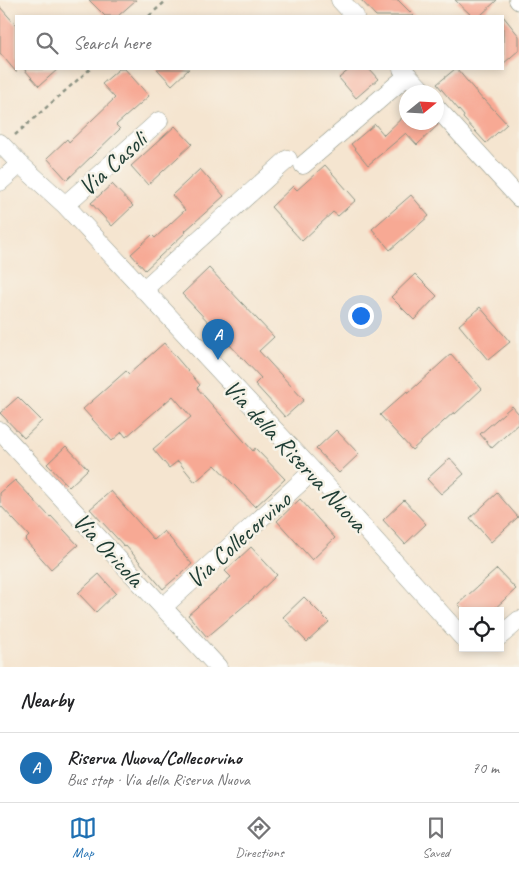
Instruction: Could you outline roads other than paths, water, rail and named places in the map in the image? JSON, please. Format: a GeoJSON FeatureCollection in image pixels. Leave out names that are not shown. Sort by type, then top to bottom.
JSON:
{"type":"FeatureCollection","features":[{"type":"Feature","properties":{"kind":"street"},"geometry":{"type":"LineString","coordinates":[[340,0],[354,15]]}},
{"type":"Feature","properties":{"kind":"street"},"geometry":{"type":"LineString","coordinates":[[143,290],[405,72],[417,85]]}},
{"type":"Feature","properties":{"kind":"street"},"geometry":{"type":"LineString","coordinates":[[444,116],[519,198]]}},
{"type":"Feature","properties":{"kind":"street","name":"Via Casoli"},"geometry":{"type":"LineString","coordinates":[[65,205],[159,121]]}},
{"type":"Feature","properties":{"kind":"street","name":"Via della Riserva Nuova"},"geometry":{"type":"LineString","coordinates":[[1,144],[65,205],[312,471],[459,634]]}},
{"type":"Feature","properties":{"kind":"street"},"geometry":{"type":"LineString","coordinates":[[0,182],[20,164]]}},
{"type":"Feature","properties":{"kind":"street","name":"Via Oricola"},"geometry":{"type":"LineString","coordinates":[[0,431],[218,667]]}},
{"type":"Feature","properties":{"kind":"street","name":"Via Collecorvino"},"geometry":{"type":"LineString","coordinates":[[163,607],[312,471]]}},
{"type":"Feature","properties":{"kind":"street"},"geometry":{"type":"LineString","coordinates":[[504,633],[519,620]]}},
{"type":"Feature","properties":{"kind":"place","name":"Riserva Nuova/Collecorvino"},"geometry":{"type":"Point","coordinates":[218,360]}}]}
